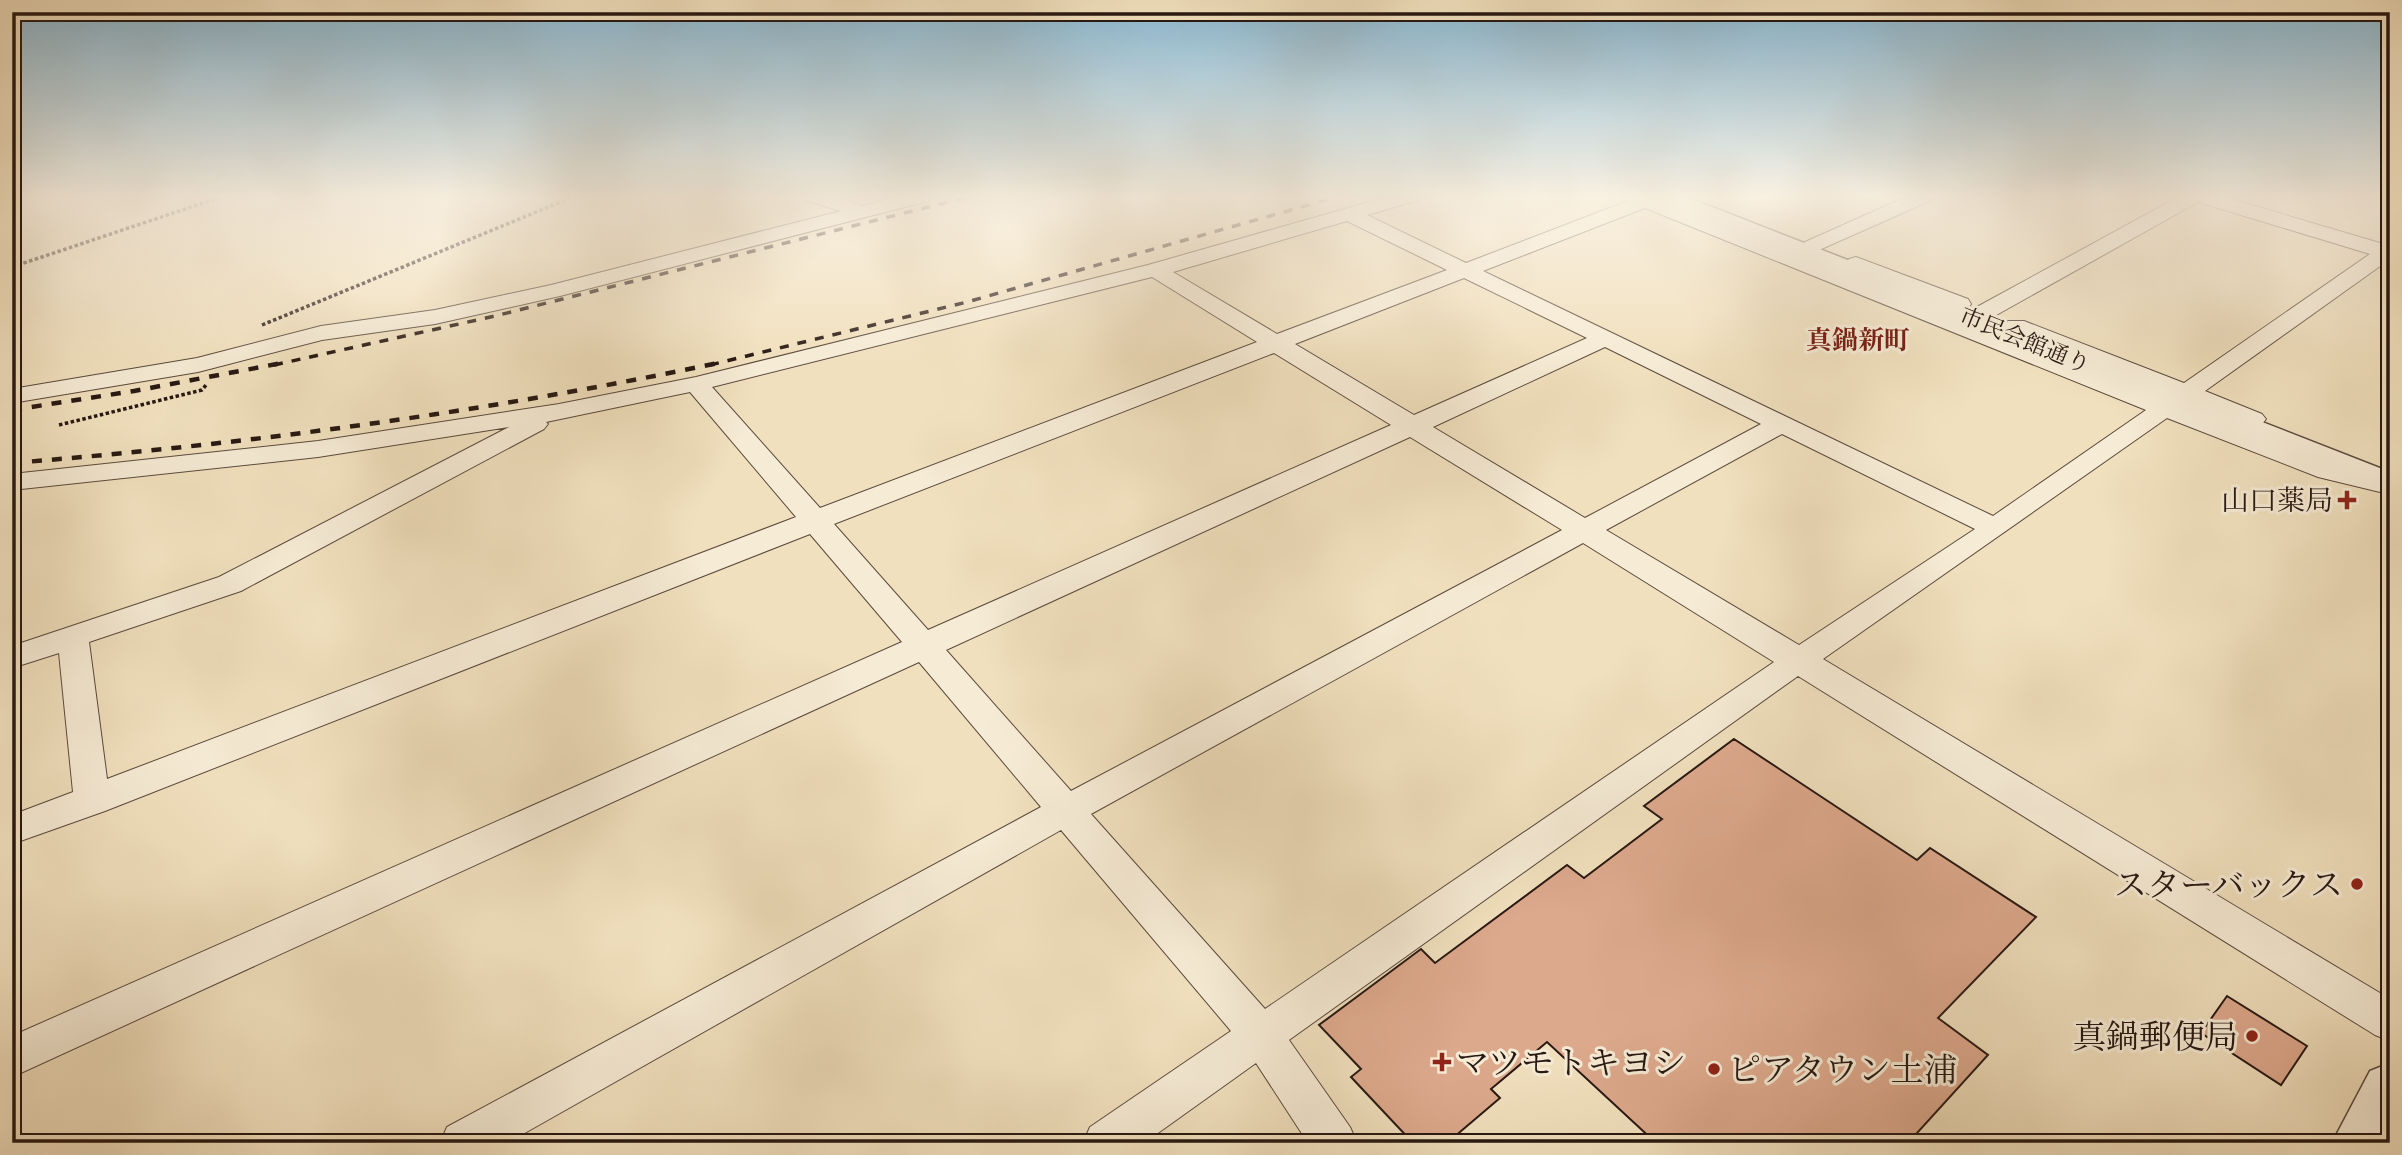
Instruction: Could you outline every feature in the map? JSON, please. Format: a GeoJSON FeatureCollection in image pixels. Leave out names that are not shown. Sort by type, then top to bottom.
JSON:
{"type":"FeatureCollection","features":[{"type":"Feature","properties":{"kind":"street"},"geometry":{"type":"LineString","coordinates":[[12,396],[198,365],[321,333],[435,317],[714,250]]}},
{"type":"Feature","properties":{"kind":"street"},"geometry":{"type":"LineString","coordinates":[[12,482],[318,449],[559,412],[696,384],[1155,270],[1225,250]]}},
{"type":"Feature","properties":{"kind":"street"},"geometry":{"type":"LineString","coordinates":[[1421,250],[1995,528]]}},
{"type":"Feature","properties":{"kind":"street"},"geometry":{"type":"LineString","coordinates":[[12,830],[1513,250]]}},
{"type":"Feature","properties":{"kind":"street"},"geometry":{"type":"LineString","coordinates":[[1782,250],[2175,400]]}},
{"type":"Feature","properties":{"kind":"street","name":"市民会館通り"},"geometry":{"type":"LineString","coordinates":[[1782,250],[2390,484]]}},
{"type":"Feature","properties":{"kind":"street"},"geometry":{"type":"LineString","coordinates":[[1822,250],[1983,313],[2175,400]]}},
{"type":"Feature","properties":{"kind":"street"},"geometry":{"type":"LineString","coordinates":[[1983,313],[2098,250]]}},
{"type":"Feature","properties":{"kind":"street"},"geometry":{"type":"LineString","coordinates":[[1106,1143],[2388,253]]}},
{"type":"Feature","properties":{"kind":"street"},"geometry":{"type":"LineString","coordinates":[[1155,270],[2337,987],[2390,1022]]}},
{"type":"Feature","properties":{"kind":"street"},"geometry":{"type":"LineString","coordinates":[[12,1057],[1605,339]]}},
{"type":"Feature","properties":{"kind":"street"},"geometry":{"type":"LineString","coordinates":[[696,384],[1261,1035],[1334,1143]]}},
{"type":"Feature","properties":{"kind":"street"},"geometry":{"type":"LineString","coordinates":[[12,657],[230,584],[559,412]]}},
{"type":"Feature","properties":{"kind":"street"},"geometry":{"type":"LineString","coordinates":[[463,1143],[1067,810],[1781,424]]}},
{"type":"Feature","properties":{"kind":"street"},"geometry":{"type":"LineString","coordinates":[[73,636],[92,801]]}},
{"type":"Feature","properties":{"kind":"street"},"geometry":{"type":"LineString","coordinates":[[2361,1143],[2390,1090]]}},
{"type":"Feature","properties":{"kind":"path"},"geometry":{"type":"LineString","coordinates":[[12,267],[63,250]]}},
{"type":"Feature","properties":{"kind":"path"},"geometry":{"type":"LineString","coordinates":[[259,326],[444,250]]}},
{"type":"Feature","properties":{"kind":"path"},"geometry":{"type":"LineString","coordinates":[[59,425],[202,390],[208,382]]}},
{"type":"Feature","properties":{"kind":"building"},"geometry":{"type":"Polygon","coordinates":[[[1734,739],[1917,860],[1930,848],[2036,917],[1938,1018],[1988,1055],[1908,1143],[1656,1143],[1547,1042],[1491,1089],[1500,1098],[1447,1143],[1413,1143],[1351,1077],[1361,1069],[1319,1025],[1421,949],[1435,963],[1567,865],[1584,878],[1662,819],[1644,806],[1734,739]]]}},
{"type":"Feature","properties":{"kind":"building"},"geometry":{"type":"Polygon","coordinates":[[[2227,996],[2307,1046],[2281,1085],[2201,1033],[2227,996]]]}},
{"type":"Feature","properties":{"kind":"railway"},"geometry":{"type":"LineString","coordinates":[[274,365],[495,316],[758,250]]}},
{"type":"Feature","properties":{"kind":"railway"},"geometry":{"type":"LineString","coordinates":[[710,365],[967,302],[1150,250]]}},
{"type":"Feature","properties":{"kind":"railway"},"geometry":{"type":"LineString","coordinates":[[12,410],[134,391],[282,363]]}},
{"type":"Feature","properties":{"kind":"railway"},"geometry":{"type":"LineString","coordinates":[[12,463],[190,446],[367,424],[543,397],[718,363]]}},
{"type":"Feature","properties":{"kind":"place","name":"山口薬局"},"geometry":{"type":"Point","coordinates":[2347,500]}},
{"type":"Feature","properties":{"kind":"place","name":"スターバックス"},"geometry":{"type":"Point","coordinates":[2357,884]}},
{"type":"Feature","properties":{"kind":"place","name":"真鍋郵便局"},"geometry":{"type":"Point","coordinates":[2252,1036]}},
{"type":"Feature","properties":{"kind":"place","name":"マツモトキヨシ"},"geometry":{"type":"Point","coordinates":[1442,1062]}},
{"type":"Feature","properties":{"kind":"place","name":"ピアタウン土浦"},"geometry":{"type":"Point","coordinates":[1714,1069]}},
{"type":"Feature","properties":{"kind":"district","name":"真鍋新町"},"geometry":{"type":"Point","coordinates":[1858,340]}}]}
